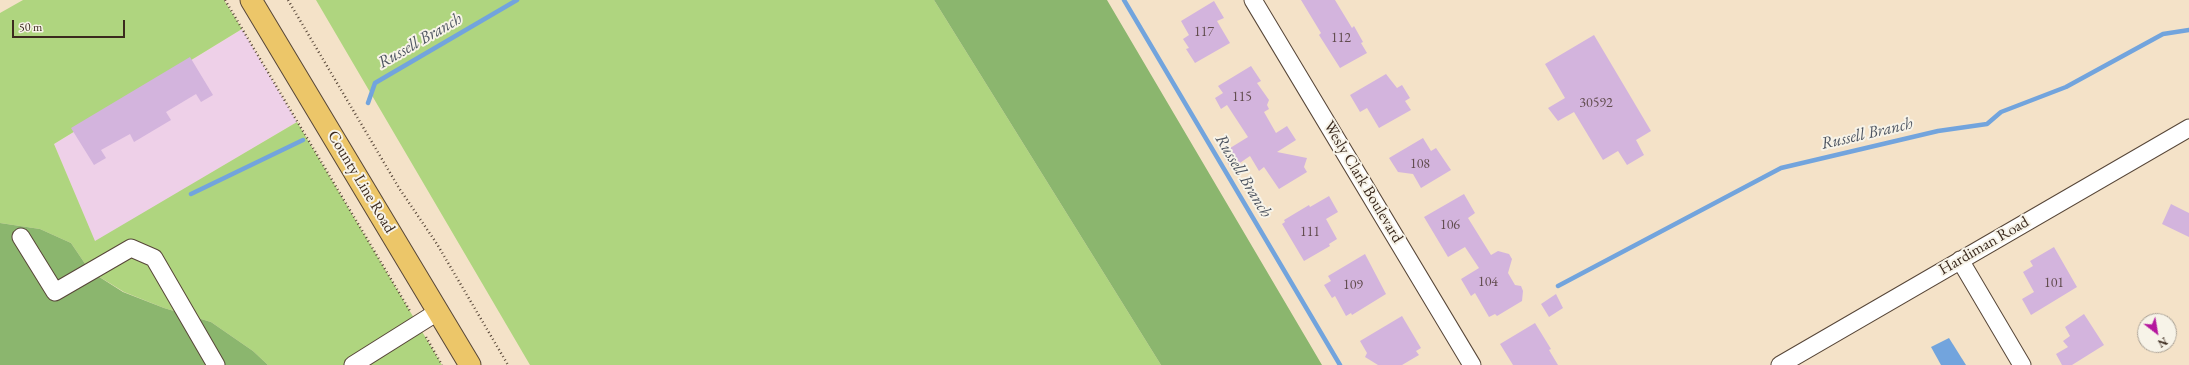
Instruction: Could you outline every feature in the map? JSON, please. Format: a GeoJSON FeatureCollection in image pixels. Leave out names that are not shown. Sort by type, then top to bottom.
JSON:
{"type":"FeatureCollection","features":[{"type":"Feature","properties":{"kind":"main road","name":"County Line Road"},"geometry":{"type":"LineString","coordinates":[[251,0],[439,311],[470,365]]}},
{"type":"Feature","properties":{"kind":"street","name":"Wesly Clark Boulevard"},"geometry":{"type":"LineString","coordinates":[[1254,0],[1472,365]]}},
{"type":"Feature","properties":{"kind":"street","name":"Hardiman Road"},"geometry":{"type":"LineString","coordinates":[[1780,365],[2189,128]]}},
{"type":"Feature","properties":{"kind":"street"},"geometry":{"type":"LineString","coordinates":[[21,237],[55,292],[131,248],[154,258],[216,365]]}},
{"type":"Feature","properties":{"kind":"street"},"geometry":{"type":"LineString","coordinates":[[1960,260],[2022,365]]}},
{"type":"Feature","properties":{"kind":"street"},"geometry":{"type":"LineString","coordinates":[[353,365],[439,311]]}},
{"type":"Feature","properties":{"kind":"path"},"geometry":{"type":"LineString","coordinates":[[225,0],[442,365]]}},
{"type":"Feature","properties":{"kind":"path"},"geometry":{"type":"LineString","coordinates":[[288,0],[399,188],[437,244],[508,365]]}},
{"type":"Feature","properties":{"kind":"shaded area"},"geometry":{"type":"Polygon","coordinates":[[[242,29],[297,122],[95,242],[54,144],[242,29]]]}},
{"type":"Feature","properties":{"kind":"green space"},"geometry":{"type":"Polygon","coordinates":[[[23,0],[224,0],[242,29],[54,144],[95,241],[297,122],[442,365],[268,365],[253,351],[211,322],[164,308],[124,292],[90,271],[71,243],[40,229],[0,223],[0,13],[23,0]]]}},
{"type":"Feature","properties":{"kind":"green space"},"geometry":{"type":"Polygon","coordinates":[[[316,0],[934,0],[1161,365],[530,365],[316,0]]]}},
{"type":"Feature","properties":{"kind":"green space"},"geometry":{"type":"Polygon","coordinates":[[[934,0],[1107,0],[1322,365],[1161,365],[934,0]]]}},
{"type":"Feature","properties":{"kind":"green space"},"geometry":{"type":"Polygon","coordinates":[[[0,223],[40,229],[71,243],[90,271],[123,292],[164,308],[211,322],[253,351],[268,365],[0,365],[0,223]]]}},
{"type":"Feature","properties":{"kind":"water"},"geometry":{"type":"Polygon","coordinates":[[[1949,338],[1966,365],[1941,365],[1931,347],[1949,338]]]}},
{"type":"Feature","properties":{"kind":"building"},"geometry":{"type":"Polygon","coordinates":[[[1301,0],[1335,0],[1352,28],[1354,26],[1367,53],[1340,68],[1319,35],[1321,33],[1301,0]]]}},
{"type":"Feature","properties":{"kind":"building"},"geometry":{"type":"Polygon","coordinates":[[[1214,1],[1224,18],[1217,21],[1230,43],[1195,63],[1186,49],[1189,48],[1183,39],[1189,35],[1181,21],[1214,1]]]}},
{"type":"Feature","properties":{"kind":"building"},"geometry":{"type":"Polygon","coordinates":[[[1594,35],[1651,131],[1636,140],[1644,155],[1627,165],[1618,151],[1603,160],[1574,112],[1558,121],[1548,108],[1565,98],[1545,64],[1594,35]]]}},
{"type":"Feature","properties":{"kind":"building"},"geometry":{"type":"Polygon","coordinates":[[[190,57],[213,95],[201,102],[196,94],[166,112],[171,120],[134,142],[130,134],[101,150],[106,158],[94,165],[71,128],[190,57]]]}},
{"type":"Feature","properties":{"kind":"building"},"geometry":{"type":"Polygon","coordinates":[[[1251,66],[1261,81],[1257,83],[1269,100],[1267,105],[1269,109],[1264,112],[1276,133],[1287,126],[1296,140],[1277,152],[1307,158],[1304,167],[1307,172],[1279,189],[1264,167],[1259,171],[1250,156],[1231,169],[1222,153],[1248,137],[1227,105],[1221,109],[1215,98],[1223,93],[1218,86],[1251,66]]]}},
{"type":"Feature","properties":{"kind":"building"},"geometry":{"type":"Polygon","coordinates":[[[1386,74],[1397,88],[1402,85],[1410,98],[1405,101],[1411,110],[1379,128],[1367,108],[1360,112],[1350,95],[1386,74]]]}},
{"type":"Feature","properties":{"kind":"building"},"geometry":{"type":"Polygon","coordinates":[[[1423,138],[1431,151],[1436,148],[1451,170],[1421,188],[1413,174],[1398,172],[1389,158],[1423,138]]]}},
{"type":"Feature","properties":{"kind":"building"},"geometry":{"type":"Polygon","coordinates":[[[1464,194],[1475,213],[1468,218],[1491,255],[1498,251],[1509,254],[1512,259],[1508,273],[1515,285],[1521,286],[1523,291],[1522,301],[1497,316],[1495,314],[1489,317],[1475,293],[1471,296],[1461,279],[1479,268],[1465,247],[1448,257],[1424,217],[1464,194]]]}},
{"type":"Feature","properties":{"kind":"building"},"geometry":{"type":"Polygon","coordinates":[[[1329,196],[1338,212],[1326,219],[1337,239],[1329,244],[1330,246],[1304,261],[1282,224],[1285,222],[1284,220],[1309,205],[1310,207],[1329,196]]]}},
{"type":"Feature","properties":{"kind":"building"},"geometry":{"type":"Polygon","coordinates":[[[2171,204],[2189,213],[2189,237],[2162,224],[2171,204]]]}},
{"type":"Feature","properties":{"kind":"building"},"geometry":{"type":"Polygon","coordinates":[[[2054,247],[2077,287],[2031,315],[2022,299],[2034,292],[2023,272],[2033,266],[2030,261],[2054,247]]]}},
{"type":"Feature","properties":{"kind":"building"},"geometry":{"type":"Polygon","coordinates":[[[1365,254],[1386,294],[1352,315],[1351,313],[1346,316],[1335,296],[1332,298],[1324,285],[1331,281],[1328,276],[1365,254]]]}},
{"type":"Feature","properties":{"kind":"building"},"geometry":{"type":"Polygon","coordinates":[[[1556,294],[1563,308],[1549,317],[1541,304],[1556,294]]]}},
{"type":"Feature","properties":{"kind":"building"},"geometry":{"type":"Polygon","coordinates":[[[2084,314],[2104,345],[2072,365],[2062,365],[2056,354],[2068,347],[2063,341],[2070,336],[2065,327],[2084,314]]]}},
{"type":"Feature","properties":{"kind":"building"},"geometry":{"type":"Polygon","coordinates":[[[1402,316],[1421,348],[1416,351],[1419,355],[1402,365],[1378,365],[1365,357],[1367,353],[1360,341],[1402,316]]]}},
{"type":"Feature","properties":{"kind":"building"},"geometry":{"type":"Polygon","coordinates":[[[1535,323],[1551,349],[1549,350],[1558,365],[1513,365],[1500,344],[1535,323]]]}},
{"type":"Feature","properties":{"kind":"waterway","name":"Russell Branch"},"geometry":{"type":"LineString","coordinates":[[368,103],[375,83],[517,0]]}},
{"type":"Feature","properties":{"kind":"waterway","name":"Russell Branch"},"geometry":{"type":"LineString","coordinates":[[1124,0],[1340,365]]}},
{"type":"Feature","properties":{"kind":"waterway","name":"Russell Branch"},"geometry":{"type":"LineString","coordinates":[[1558,286],[1781,168],[1938,131],[1987,124],[2001,112],[2066,87],[2163,34],[2189,30]]}},
{"type":"Feature","properties":{"kind":"waterway","name":"Russell Branch"},"geometry":{"type":"LineString","coordinates":[[191,194],[303,140]]}}]}
